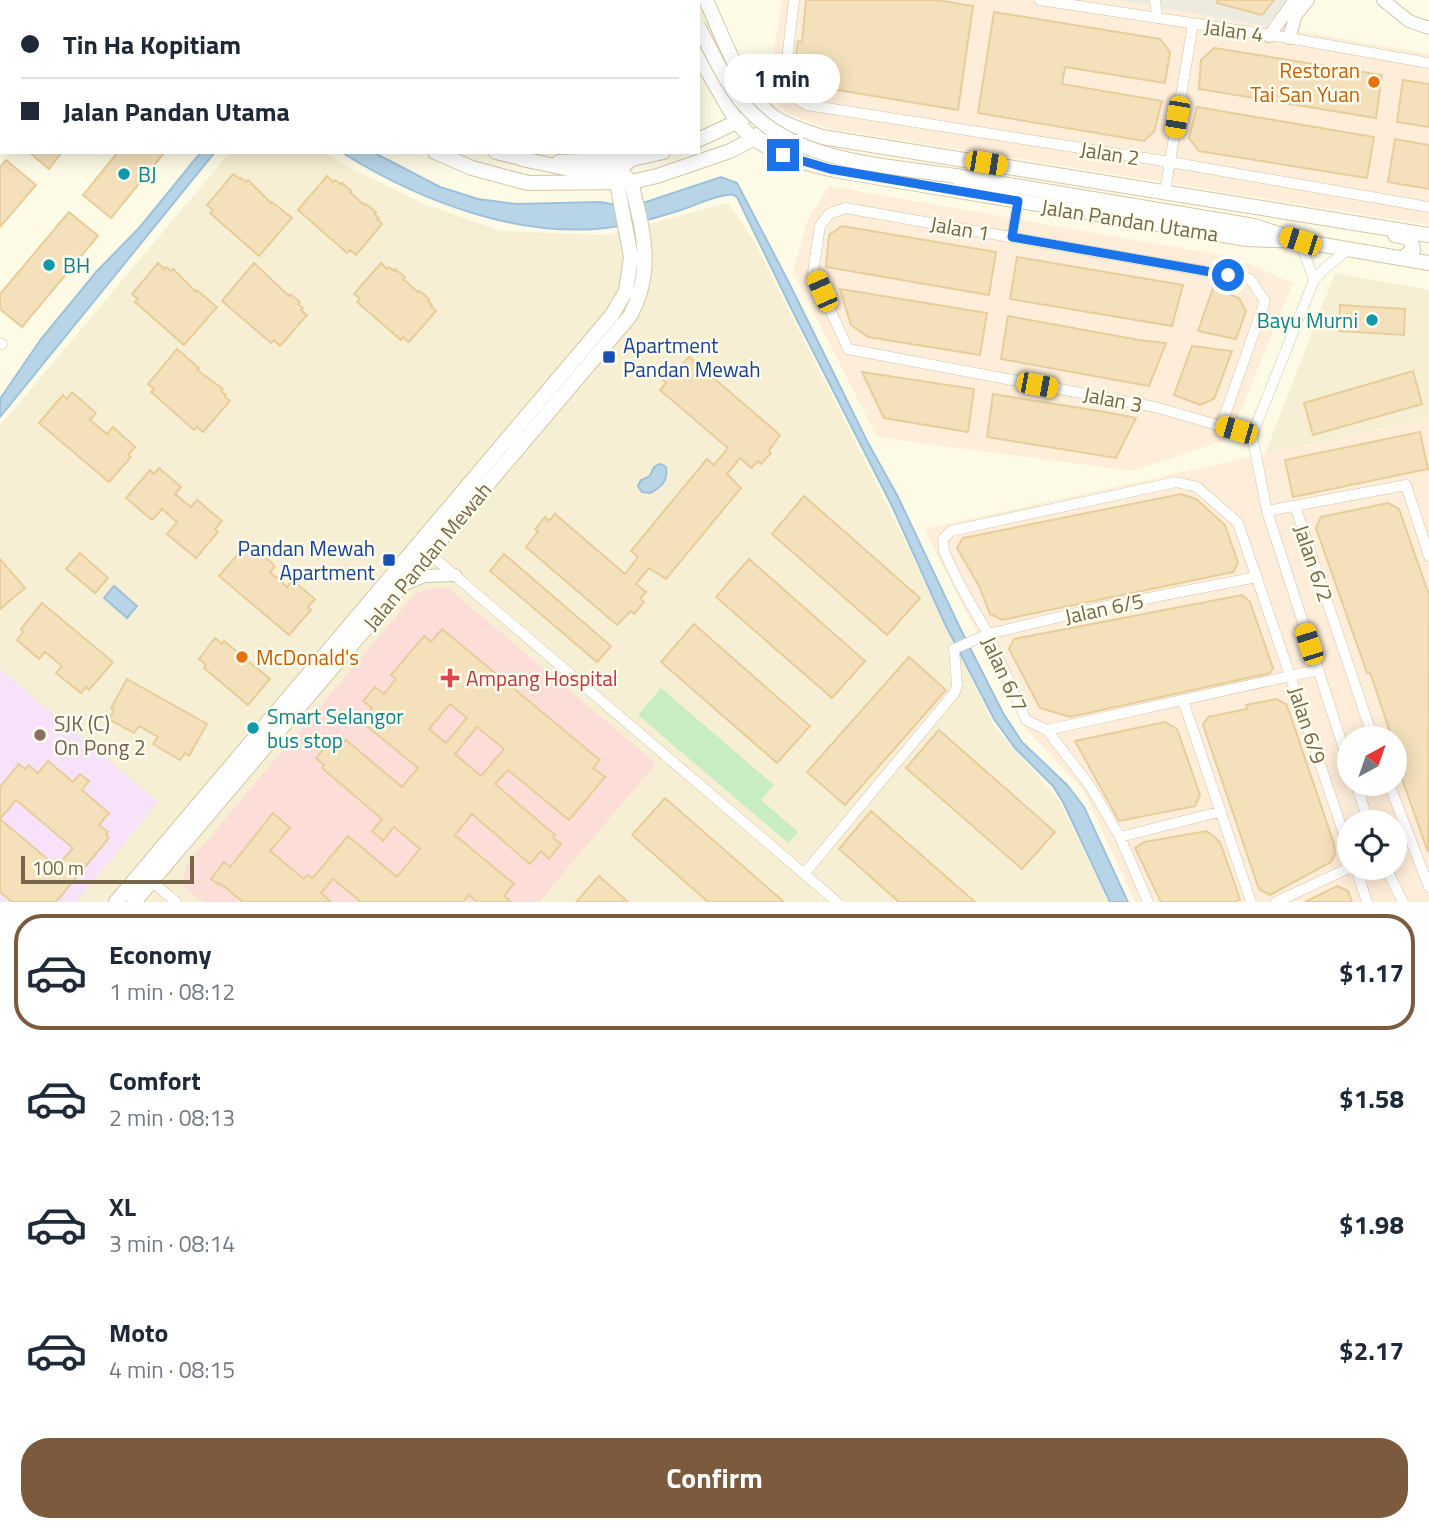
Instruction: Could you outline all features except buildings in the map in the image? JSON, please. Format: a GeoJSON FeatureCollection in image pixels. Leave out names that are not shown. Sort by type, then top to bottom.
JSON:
{"type":"FeatureCollection","features":[{"type":"Feature","properties":{"kind":"main road","name":"Jalan Pandan Utama"},"geometry":{"type":"LineString","coordinates":[[706,0],[746,85],[762,107],[776,119],[822,137],[1429,235]]}},
{"type":"Feature","properties":{"kind":"main road"},"geometry":{"type":"LineString","coordinates":[[700,30],[730,84],[747,108],[764,125],[788,141],[822,154],[1254,226],[1300,241]]}},
{"type":"Feature","properties":{"kind":"main road","name":"Jalan Pandan Utama"},"geometry":{"type":"LineString","coordinates":[[700,59],[738,124],[753,139],[783,155],[814,165],[1247,239],[1300,241],[1429,263]]}},
{"type":"Feature","properties":{"kind":"main road"},"geometry":{"type":"LineString","coordinates":[[715,86],[730,88],[735,85],[740,73]]}},
{"type":"Feature","properties":{"kind":"main road"},"geometry":{"type":"LineString","coordinates":[[700,139],[738,124],[762,107]]}},
{"type":"Feature","properties":{"kind":"main road"},"geometry":{"type":"LineString","coordinates":[[636,201],[645,183],[657,176],[730,151],[753,139],[776,119]]}},
{"type":"Feature","properties":{"kind":"main road"},"geometry":{"type":"LineString","coordinates":[[814,165],[808,161],[805,147],[809,141],[822,137]]}},
{"type":"Feature","properties":{"kind":"main road"},"geometry":{"type":"LineString","coordinates":[[440,154],[472,168],[528,183],[583,184],[657,176]]}},
{"type":"Feature","properties":{"kind":"main road"},"geometry":{"type":"LineString","coordinates":[[503,154],[623,179]]}},
{"type":"Feature","properties":{"kind":"main road"},"geometry":{"type":"LineString","coordinates":[[522,159],[555,162],[632,159],[654,154]]}},
{"type":"Feature","properties":{"kind":"main road"},"geometry":{"type":"LineString","coordinates":[[623,179],[632,159]]}},
{"type":"Feature","properties":{"kind":"main road","name":"Jalan Pandan Mewah"},"geometry":{"type":"LineString","coordinates":[[134,902],[146,877],[424,549],[630,316],[637,303],[645,275],[634,225],[636,201],[623,179]]}},
{"type":"Feature","properties":{"kind":"main road","name":"Jalan Pandan Mewah"},"geometry":{"type":"LineString","coordinates":[[623,179],[621,204],[634,225]]}},
{"type":"Feature","properties":{"kind":"main road"},"geometry":{"type":"LineString","coordinates":[[583,184],[621,204]]}},
{"type":"Feature","properties":{"kind":"main road"},"geometry":{"type":"LineString","coordinates":[[1354,222],[1367,229],[1407,237],[1413,250],[1403,258]]}},
{"type":"Feature","properties":{"kind":"main road","name":"Jalan Pandan Mewah"},"geometry":{"type":"LineString","coordinates":[[116,902],[146,877],[402,585],[424,549]]}},
{"type":"Feature","properties":{"kind":"street","name":"Jalan 2"},"geometry":{"type":"LineString","coordinates":[[794,0],[784,84],[793,97],[807,105],[1429,206]]}},
{"type":"Feature","properties":{"kind":"street","name":"Jalan 4"},"geometry":{"type":"LineString","coordinates":[[1040,0],[1289,38],[1429,63]]}},
{"type":"Feature","properties":{"kind":"street"},"geometry":{"type":"LineString","coordinates":[[1155,0],[1157,18]]}},
{"type":"Feature","properties":{"kind":"street"},"geometry":{"type":"LineString","coordinates":[[1269,36],[1295,0]]}},
{"type":"Feature","properties":{"kind":"street"},"geometry":{"type":"LineString","coordinates":[[1289,38],[1296,15],[1308,0]]}},
{"type":"Feature","properties":{"kind":"street"},"geometry":{"type":"LineString","coordinates":[[1383,0],[1409,22],[1429,28]]}},
{"type":"Feature","properties":{"kind":"street"},"geometry":{"type":"LineString","coordinates":[[1165,191],[1193,24]]}},
{"type":"Feature","properties":{"kind":"street"},"geometry":{"type":"LineString","coordinates":[[1012,237],[1018,201]]}},
{"type":"Feature","properties":{"kind":"street","name":"Jalan 1"},"geometry":{"type":"LineString","coordinates":[[848,349],[813,272],[820,226],[830,214],[845,208],[1250,279],[1265,302],[1221,426]]}},
{"type":"Feature","properties":{"kind":"street"},"geometry":{"type":"LineString","coordinates":[[1300,241],[1314,280]]}},
{"type":"Feature","properties":{"kind":"street"},"geometry":{"type":"LineString","coordinates":[[1337,729],[1267,511],[1252,435],[1314,280],[1349,249]]}},
{"type":"Feature","properties":{"kind":"street","name":"Jalan 3"},"geometry":{"type":"LineString","coordinates":[[848,349],[1155,407],[1252,435]]}},
{"type":"Feature","properties":{"kind":"street","name":"Jalan 6/7"},"geometry":{"type":"LineString","coordinates":[[1148,902],[1120,838],[1090,786],[1047,730],[1026,720],[988,634],[944,552],[943,539],[951,531],[1176,482],[1197,487],[1238,523]]}},
{"type":"Feature","properties":{"kind":"street"},"geometry":{"type":"LineString","coordinates":[[1267,511],[1406,485],[1429,556]]}},
{"type":"Feature","properties":{"kind":"street","name":"Jalan 6/2"},"geometry":{"type":"LineString","coordinates":[[1295,506],[1369,726]]}},
{"type":"Feature","properties":{"kind":"street","name":"Jalan 6/9"},"geometry":{"type":"LineString","coordinates":[[1238,523],[1337,813]]}},
{"type":"Feature","properties":{"kind":"street"},"geometry":{"type":"LineString","coordinates":[[424,549],[837,902]]}},
{"type":"Feature","properties":{"kind":"street"},"geometry":{"type":"LineString","coordinates":[[402,585],[424,576],[455,575]]}},
{"type":"Feature","properties":{"kind":"street","name":"Jalan 6/5"},"geometry":{"type":"LineString","coordinates":[[804,874],[955,692],[957,685],[954,649],[988,634],[1097,608],[1257,577]]}},
{"type":"Feature","properties":{"kind":"street"},"geometry":{"type":"LineString","coordinates":[[1047,730],[1317,670]]}},
{"type":"Feature","properties":{"kind":"street"},"geometry":{"type":"LineString","coordinates":[[1183,700],[1251,902]]}},
{"type":"Feature","properties":{"kind":"street"},"geometry":{"type":"LineString","coordinates":[[1394,796],[1429,887]]}},
{"type":"Feature","properties":{"kind":"street"},"geometry":{"type":"LineString","coordinates":[[1120,838],[1219,812]]}},
{"type":"Feature","properties":{"kind":"street"},"geometry":{"type":"LineString","coordinates":[[1276,902],[1337,874]]}},
{"type":"Feature","properties":{"kind":"street"},"geometry":{"type":"LineString","coordinates":[[146,877],[176,902]]}},
{"type":"Feature","properties":{"kind":"street"},"geometry":{"type":"LineString","coordinates":[[1360,880],[1367,902]]}},
{"type":"Feature","properties":{"kind":"street"},"geometry":{"type":"LineString","coordinates":[[1392,880],[1403,902]]}},
{"type":"Feature","properties":{"kind":"shaded area"},"geometry":{"type":"Polygon","coordinates":[[[782,0],[1118,0],[1429,54],[1429,225],[826,128],[790,114],[767,95],[782,0]]]}},
{"type":"Feature","properties":{"kind":"shaded area"},"geometry":{"type":"Polygon","coordinates":[[[1118,0],[1286,0],[1267,26],[1118,0]]]}},
{"type":"Feature","properties":{"kind":"shaded area"},"geometry":{"type":"Polygon","coordinates":[[[228,154],[327,154],[426,205],[502,231],[608,235],[728,203],[754,241],[893,517],[994,726],[1058,799],[1109,902],[0,902],[0,426],[228,154]]]}},
{"type":"Feature","properties":{"kind":"shaded area"},"geometry":{"type":"Polygon","coordinates":[[[829,186],[1232,257],[1293,283],[1229,439],[1132,471],[877,437],[793,272],[807,221],[829,186]]]}},
{"type":"Feature","properties":{"kind":"shaded area"},"geometry":{"type":"Polygon","coordinates":[[[1335,273],[1429,290],[1429,418],[1265,454],[1335,273]]]}},
{"type":"Feature","properties":{"kind":"shaded area"},"geometry":{"type":"Polygon","coordinates":[[[1429,418],[1429,902],[1135,902],[1084,791],[1025,728],[924,529],[1429,418]]]}},
{"type":"Feature","properties":{"kind":"shaded area","name":"Ampang Hospital"},"geometry":{"type":"Polygon","coordinates":[[[432,588],[449,589],[656,763],[539,902],[203,902],[185,887],[184,875],[188,863],[416,593],[432,588]]]}},
{"type":"Feature","properties":{"kind":"shaded area","name":"SJK (C) On Pong 2"},"geometry":{"type":"Polygon","coordinates":[[[0,669],[158,802],[76,902],[0,902],[0,669]]]}},
{"type":"Feature","properties":{"kind":"green space"},"geometry":{"type":"Polygon","coordinates":[[[661,688],[774,785],[761,800],[798,832],[788,843],[638,715],[661,688]]]}},
{"type":"Feature","properties":{"kind":"water"},"geometry":{"type":"Polygon","coordinates":[[[199,154],[213,154],[0,417],[0,399],[41,339],[97,271],[140,227],[199,154]]]}},
{"type":"Feature","properties":{"kind":"water"},"geometry":{"type":"Polygon","coordinates":[[[344,154],[377,154],[440,187],[478,199],[516,204],[640,204],[721,177],[737,183],[898,497],[1003,713],[1022,742],[1067,785],[1084,807],[1128,902],[1110,902],[1053,786],[1015,748],[994,719],[945,624],[892,506],[737,197],[731,194],[721,196],[659,217],[620,226],[548,228],[475,214],[439,202],[344,154]]]}},
{"type":"Feature","properties":{"kind":"water"},"geometry":{"type":"Polygon","coordinates":[[[661,464],[666,467],[663,483],[650,493],[642,492],[638,486],[641,480],[649,477],[654,467],[661,464]]]}},
{"type":"Feature","properties":{"kind":"water"},"geometry":{"type":"Polygon","coordinates":[[[114,586],[137,606],[127,618],[104,598],[114,586]]]}},
{"type":"Feature","properties":{"kind":"place","name":"Restoran Tai San Yuan"},"geometry":{"type":"Point","coordinates":[1374,82]}},
{"type":"Feature","properties":{"kind":"place","name":"BJ"},"geometry":{"type":"Point","coordinates":[124,174]}},
{"type":"Feature","properties":{"kind":"place","name":"BH"},"geometry":{"type":"Point","coordinates":[49,265]}},
{"type":"Feature","properties":{"kind":"place","name":"Bayu Murni"},"geometry":{"type":"Point","coordinates":[1372,320]}},
{"type":"Feature","properties":{"kind":"place","name":"Apartment Pandan Mewah"},"geometry":{"type":"Point","coordinates":[609,357]}},
{"type":"Feature","properties":{"kind":"place","name":"Pandan Mewah Apartment"},"geometry":{"type":"Point","coordinates":[389,560]}},
{"type":"Feature","properties":{"kind":"place","name":"McDonald's"},"geometry":{"type":"Point","coordinates":[242,657]}},
{"type":"Feature","properties":{"kind":"place","name":"Ampang Hospital"},"geometry":{"type":"Point","coordinates":[450,678]}},
{"type":"Feature","properties":{"kind":"place","name":"Smart Selangor bus stop"},"geometry":{"type":"Point","coordinates":[253,728]}},
{"type":"Feature","properties":{"kind":"place","name":"SJK (C) On Pong 2"},"geometry":{"type":"Point","coordinates":[40,735]}},
{"type":"Feature","properties":{"kind":"route"},"geometry":{"type":"LineString","coordinates":[[783,155],[830,169],[1018,201],[1012,237],[1228,275]]}}]}
